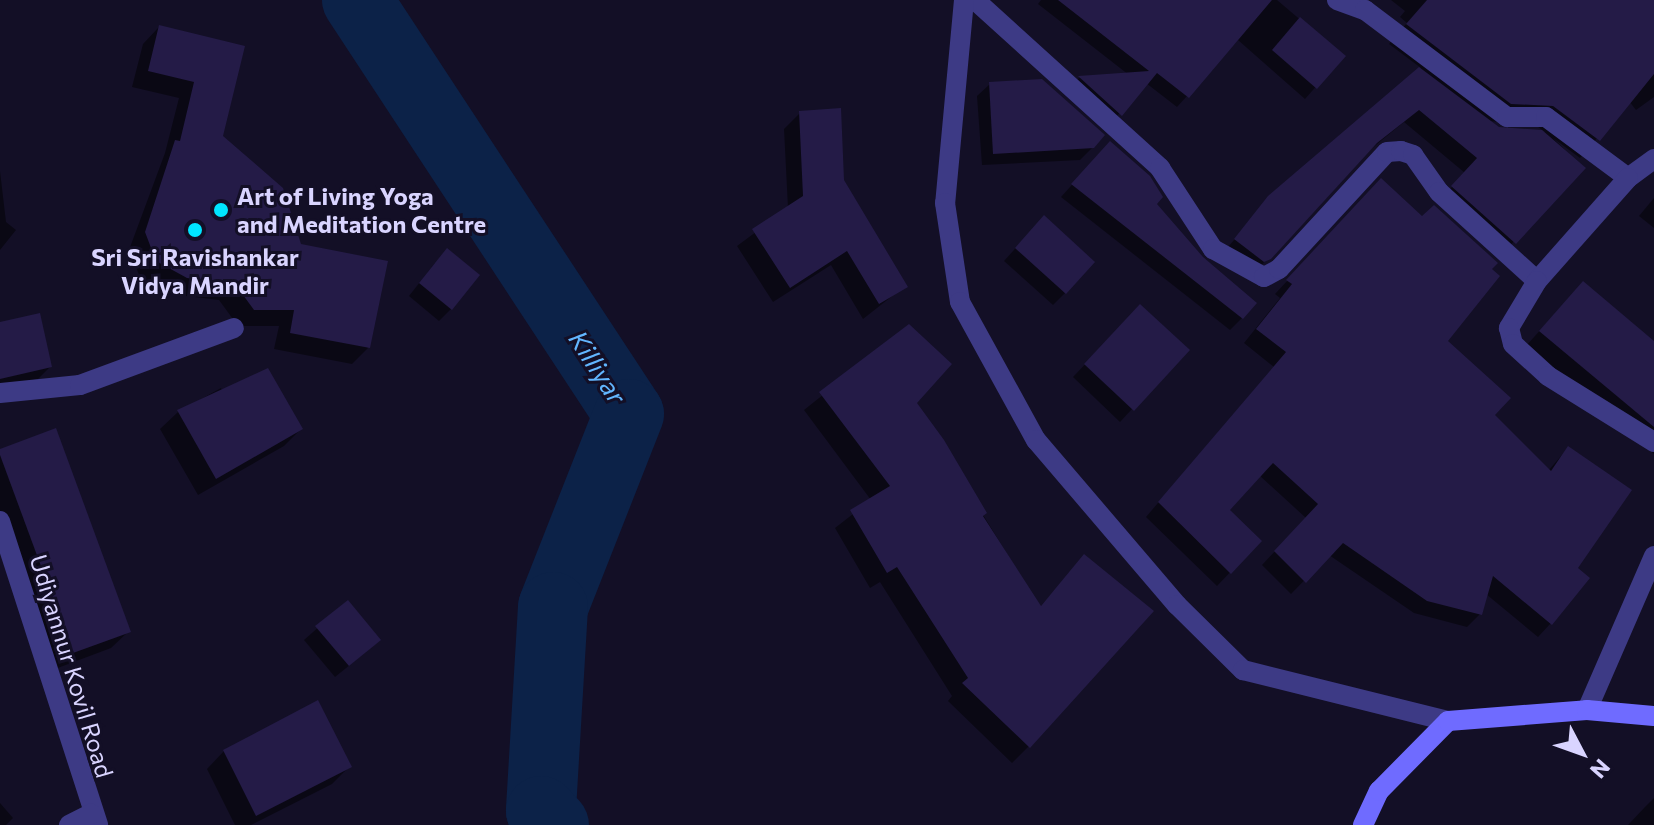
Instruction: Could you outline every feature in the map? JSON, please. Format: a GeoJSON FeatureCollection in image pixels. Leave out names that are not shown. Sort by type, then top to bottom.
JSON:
{"type":"FeatureCollection","features":[{"type":"Feature","properties":{"kind":"main road"},"geometry":{"type":"LineString","coordinates":[[1363,825],[1379,791],[1448,721],[1587,710],[1654,716]]}},
{"type":"Feature","properties":{"kind":"street"},"geometry":{"type":"LineString","coordinates":[[964,0],[945,203],[960,302],[1036,440],[1177,605],[1243,670],[1448,721]]}},
{"type":"Feature","properties":{"kind":"street"},"geometry":{"type":"LineString","coordinates":[[975,0],[1160,168],[1213,249],[1264,277],[1279,269],[1387,152],[1401,151],[1413,155],[1439,192],[1537,281]]}},
{"type":"Feature","properties":{"kind":"street"},"geometry":{"type":"LineString","coordinates":[[1337,0],[1365,10],[1507,117],[1546,117],[1628,178]]}},
{"type":"Feature","properties":{"kind":"street"},"geometry":{"type":"LineString","coordinates":[[1654,159],[1628,178],[1537,281],[1509,328],[1513,344],[1548,376],[1654,442]]}},
{"type":"Feature","properties":{"kind":"street"},"geometry":{"type":"LineString","coordinates":[[0,393],[80,385],[234,328]]}},
{"type":"Feature","properties":{"kind":"street","name":"Udiyannur Kovil Road"},"geometry":{"type":"LineString","coordinates":[[0,521],[95,820]]}},
{"type":"Feature","properties":{"kind":"street"},"geometry":{"type":"LineString","coordinates":[[1587,710],[1654,556]]}},
{"type":"Feature","properties":{"kind":"street"},"geometry":{"type":"LineString","coordinates":[[69,825],[95,820]]}},
{"type":"Feature","properties":{"kind":"building"},"geometry":{"type":"Polygon","coordinates":[[[1058,0],[1272,0],[1189,98],[1157,73],[1122,116],[1078,76],[1149,71],[1058,0]]]}},
{"type":"Feature","properties":{"kind":"building"},"geometry":{"type":"Polygon","coordinates":[[[1427,0],[1654,0],[1654,74],[1600,141],[1553,106],[1511,104],[1406,24],[1427,0]]]}},
{"type":"Feature","properties":{"kind":"building"},"geometry":{"type":"Polygon","coordinates":[[[1300,17],[1346,56],[1317,89],[1272,50],[1300,17]]]}},
{"type":"Feature","properties":{"kind":"building"},"geometry":{"type":"Polygon","coordinates":[[[159,25],[245,46],[223,136],[283,188],[301,244],[388,261],[370,348],[290,333],[294,310],[254,310],[235,284],[187,278],[156,261],[145,232],[175,140],[180,141],[194,82],[148,71],[159,25]]]}},
{"type":"Feature","properties":{"kind":"building"},"geometry":{"type":"Polygon","coordinates":[[[1419,67],[1499,127],[1542,130],[1586,168],[1516,244],[1451,186],[1477,158],[1419,110],[1377,143],[1271,259],[1264,262],[1234,239],[1268,196],[1419,67]]]}},
{"type":"Feature","properties":{"kind":"building"},"geometry":{"type":"Polygon","coordinates":[[[1042,79],[1105,135],[1094,148],[993,154],[989,82],[1042,79]]]}},
{"type":"Feature","properties":{"kind":"building"},"geometry":{"type":"Polygon","coordinates":[[[841,108],[844,180],[908,287],[879,304],[847,251],[790,288],[752,229],[803,196],[799,111],[841,108]]]}},
{"type":"Feature","properties":{"kind":"building"},"geometry":{"type":"Polygon","coordinates":[[[1110,141],[1150,176],[1163,197],[1157,204],[1203,257],[1257,303],[1243,319],[1071,184],[1110,141]]]}},
{"type":"Feature","properties":{"kind":"building"},"geometry":{"type":"Polygon","coordinates":[[[1381,178],[1422,216],[1434,205],[1498,263],[1492,269],[1500,276],[1448,341],[1511,398],[1495,415],[1551,471],[1568,446],[1632,490],[1578,568],[1590,578],[1552,625],[1493,576],[1482,615],[1427,601],[1343,543],[1306,583],[1274,551],[1318,504],[1273,463],[1230,510],[1262,541],[1231,574],[1158,502],[1286,352],[1256,329],[1292,284],[1286,280],[1381,178]]]}},
{"type":"Feature","properties":{"kind":"building"},"geometry":{"type":"Polygon","coordinates":[[[1044,215],[1095,262],[1066,294],[1015,248],[1044,215]]]}},
{"type":"Feature","properties":{"kind":"building"},"geometry":{"type":"Polygon","coordinates":[[[447,248],[480,275],[452,310],[419,283],[447,248]]]}},
{"type":"Feature","properties":{"kind":"building"},"geometry":{"type":"Polygon","coordinates":[[[1583,281],[1654,341],[1654,427],[1539,331],[1583,281]]]}},
{"type":"Feature","properties":{"kind":"building"},"geometry":{"type":"Polygon","coordinates":[[[1140,304],[1190,350],[1134,411],[1084,364],[1140,304]]]}},
{"type":"Feature","properties":{"kind":"building"},"geometry":{"type":"Polygon","coordinates":[[[40,313],[52,367],[0,379],[0,322],[40,313]]]}},
{"type":"Feature","properties":{"kind":"building"},"geometry":{"type":"Polygon","coordinates":[[[909,324],[952,364],[917,403],[944,440],[987,513],[983,516],[1041,606],[1084,554],[1154,611],[1030,748],[962,683],[968,678],[897,567],[887,573],[850,510],[890,486],[819,392],[909,324]]]}},
{"type":"Feature","properties":{"kind":"building"},"geometry":{"type":"Polygon","coordinates":[[[268,368],[303,429],[216,479],[177,410],[268,368]]]}},
{"type":"Feature","properties":{"kind":"building"},"geometry":{"type":"Polygon","coordinates":[[[56,428],[131,632],[73,653],[0,455],[0,449],[56,428]]]}},
{"type":"Feature","properties":{"kind":"building"},"geometry":{"type":"Polygon","coordinates":[[[348,600],[381,640],[349,666],[315,626],[348,600]]]}},
{"type":"Feature","properties":{"kind":"building"},"geometry":{"type":"Polygon","coordinates":[[[318,700],[352,767],[256,816],[223,750],[318,700]]]}},
{"type":"Feature","properties":{"kind":"waterway","name":"Killiyar"},"geometry":{"type":"LineString","coordinates":[[357,0],[629,414],[553,607],[541,811],[554,825]]}},
{"type":"Feature","properties":{"kind":"place","name":"Art of Living Yoga and Meditation Centre"},"geometry":{"type":"Point","coordinates":[221,210]}},
{"type":"Feature","properties":{"kind":"place","name":"Sri Sri Ravishankar Vidya Mandir"},"geometry":{"type":"Point","coordinates":[195,230]}}]}
